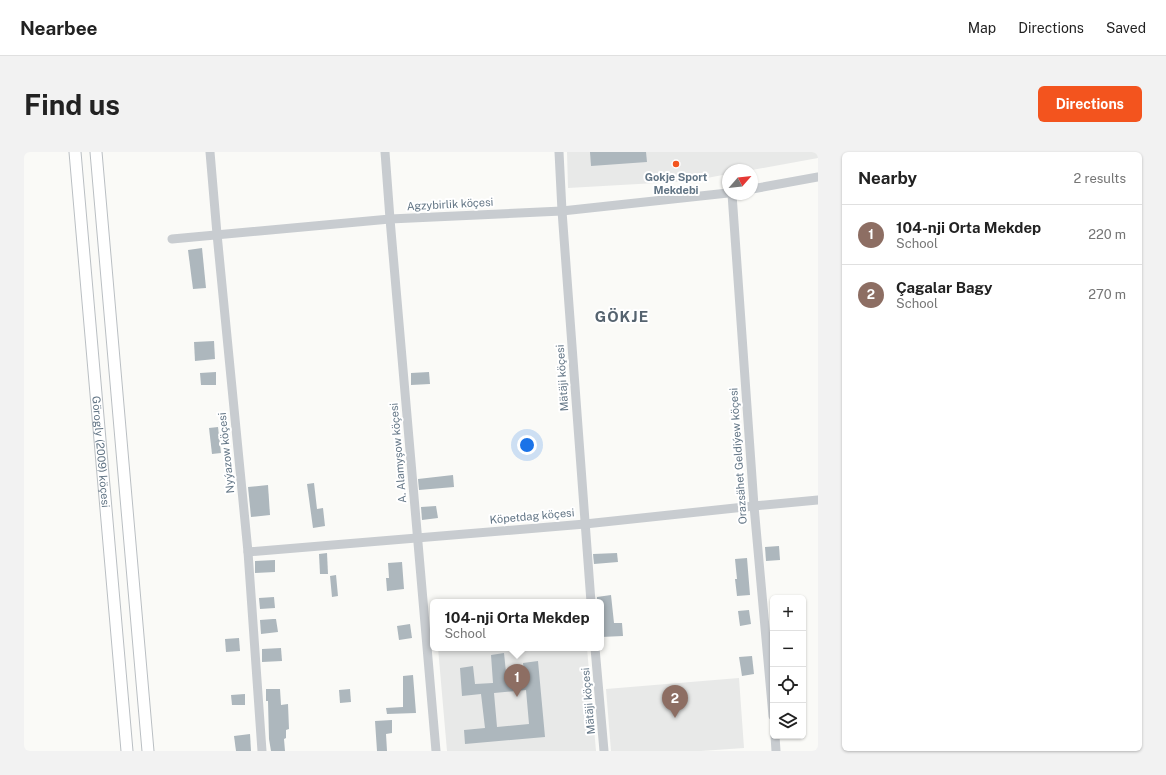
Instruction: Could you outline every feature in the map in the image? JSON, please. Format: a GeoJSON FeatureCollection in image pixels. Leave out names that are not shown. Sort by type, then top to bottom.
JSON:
{"type":"FeatureCollection","features":[{"type":"Feature","properties":{"kind":"main road","name":"Görogly (2009) köçesi"},"geometry":{"type":"LineString","coordinates":[[75,152],[127,751]]}},
{"type":"Feature","properties":{"kind":"main road","name":"Görogly (2009) köçesi"},"geometry":{"type":"LineString","coordinates":[[96,152],[148,751]]}},
{"type":"Feature","properties":{"kind":"street","name":"Nyýazow köçesi"},"geometry":{"type":"LineString","coordinates":[[210,152],[248,552],[262,751]]}},
{"type":"Feature","properties":{"kind":"street","name":"A. Alamyşow köçesi"},"geometry":{"type":"LineString","coordinates":[[385,152],[436,751]]}},
{"type":"Feature","properties":{"kind":"street","name":"Mätäji köçesi"},"geometry":{"type":"LineString","coordinates":[[559,152],[591,599]]}},
{"type":"Feature","properties":{"kind":"street"},"geometry":{"type":"LineString","coordinates":[[758,187],[818,177]]}},
{"type":"Feature","properties":{"kind":"street","name":"Agzybirlik köçesi"},"geometry":{"type":"LineString","coordinates":[[172,239],[390,218],[562,210],[722,194]]}},
{"type":"Feature","properties":{"kind":"street","name":"Orazsähet Geldiýew köçesi"},"geometry":{"type":"LineString","coordinates":[[732,200],[754,506],[772,703]]}},
{"type":"Feature","properties":{"kind":"street","name":"Köpetdag köçesi"},"geometry":{"type":"LineString","coordinates":[[248,552],[585,524],[818,500]]}},
{"type":"Feature","properties":{"kind":"street","name":"Mätäji köçesi"},"geometry":{"type":"LineString","coordinates":[[595,651],[604,751]]}},
{"type":"Feature","properties":{"kind":"street"},"geometry":{"type":"LineString","coordinates":[[775,739],[776,751]]}},
{"type":"Feature","properties":{"kind":"shaded area","name":"Gokje Sport Mekdebi"},"geometry":{"type":"Polygon","coordinates":[[[567,152],[818,152],[818,158],[758,169],[758,164],[722,164],[722,175],[691,181],[568,188],[567,152]]]}},
{"type":"Feature","properties":{"kind":"shaded area"},"geometry":{"type":"Polygon","coordinates":[[[438,651],[587,651],[596,751],[447,751],[438,651]]]}},
{"type":"Feature","properties":{"kind":"shaded area"},"geometry":{"type":"Polygon","coordinates":[[[739,678],[744,748],[701,751],[611,751],[606,689],[739,678]]]}},
{"type":"Feature","properties":{"kind":"building"},"geometry":{"type":"Polygon","coordinates":[[[590,152],[646,152],[647,162],[591,166],[590,152]]]}},
{"type":"Feature","properties":{"kind":"building"},"geometry":{"type":"Polygon","coordinates":[[[202,248],[206,288],[193,289],[188,250],[202,248]]]}},
{"type":"Feature","properties":{"kind":"building"},"geometry":{"type":"Polygon","coordinates":[[[214,341],[215,359],[195,361],[194,342],[214,341]]]}},
{"type":"Feature","properties":{"kind":"building"},"geometry":{"type":"Polygon","coordinates":[[[216,372],[216,385],[201,385],[200,373],[216,372]]]}},
{"type":"Feature","properties":{"kind":"building"},"geometry":{"type":"Polygon","coordinates":[[[429,372],[430,384],[411,385],[411,373],[429,372]]]}},
{"type":"Feature","properties":{"kind":"building"},"geometry":{"type":"Polygon","coordinates":[[[218,427],[221,453],[212,454],[209,428],[218,427]]]}},
{"type":"Feature","properties":{"kind":"building"},"geometry":{"type":"Polygon","coordinates":[[[453,475],[454,487],[419,490],[418,479],[453,475]]]}},
{"type":"Feature","properties":{"kind":"building"},"geometry":{"type":"Polygon","coordinates":[[[314,483],[317,509],[323,508],[325,526],[313,528],[307,484],[314,483]]]}},
{"type":"Feature","properties":{"kind":"building"},"geometry":{"type":"Polygon","coordinates":[[[268,485],[270,515],[251,517],[248,487],[268,485]]]}},
{"type":"Feature","properties":{"kind":"building"},"geometry":{"type":"Polygon","coordinates":[[[436,506],[438,518],[422,520],[421,507],[436,506]]]}},
{"type":"Feature","properties":{"kind":"building"},"geometry":{"type":"Polygon","coordinates":[[[779,546],[780,560],[766,561],[765,547],[779,546]]]}},
{"type":"Feature","properties":{"kind":"building"},"geometry":{"type":"Polygon","coordinates":[[[327,553],[328,574],[320,574],[319,554],[327,553]]]}},
{"type":"Feature","properties":{"kind":"building"},"geometry":{"type":"Polygon","coordinates":[[[617,553],[618,562],[594,564],[593,554],[617,553]]]}},
{"type":"Feature","properties":{"kind":"building"},"geometry":{"type":"Polygon","coordinates":[[[747,558],[750,595],[737,596],[735,559],[747,558]]]}},
{"type":"Feature","properties":{"kind":"building"},"geometry":{"type":"Polygon","coordinates":[[[275,560],[275,572],[255,573],[255,561],[275,560]]]}},
{"type":"Feature","properties":{"kind":"building"},"geometry":{"type":"Polygon","coordinates":[[[402,562],[404,589],[387,591],[386,578],[389,578],[388,563],[402,562]]]}},
{"type":"Feature","properties":{"kind":"building"},"geometry":{"type":"Polygon","coordinates":[[[336,575],[338,596],[332,597],[330,576],[336,575]]]}},
{"type":"Feature","properties":{"kind":"building"},"geometry":{"type":"Polygon","coordinates":[[[611,595],[614,623],[622,623],[623,636],[604,637],[604,599],[597,599],[597,597],[611,595]]]}},
{"type":"Feature","properties":{"kind":"building"},"geometry":{"type":"Polygon","coordinates":[[[274,597],[275,608],[260,609],[259,598],[274,597]]]}},
{"type":"Feature","properties":{"kind":"building"},"geometry":{"type":"Polygon","coordinates":[[[749,610],[751,624],[740,626],[738,611],[749,610]]]}},
{"type":"Feature","properties":{"kind":"building"},"geometry":{"type":"Polygon","coordinates":[[[276,619],[278,632],[261,634],[260,620],[276,619]]]}},
{"type":"Feature","properties":{"kind":"building"},"geometry":{"type":"Polygon","coordinates":[[[410,624],[412,638],[399,640],[397,626],[410,624]]]}},
{"type":"Feature","properties":{"kind":"building"},"geometry":{"type":"Polygon","coordinates":[[[239,638],[240,651],[226,652],[225,639],[239,638]]]}},
{"type":"Feature","properties":{"kind":"building"},"geometry":{"type":"Polygon","coordinates":[[[281,648],[282,661],[262,662],[262,649],[281,648]]]}},
{"type":"Feature","properties":{"kind":"building"},"geometry":{"type":"Polygon","coordinates":[[[504,653],[507,682],[525,680],[523,663],[538,661],[545,737],[465,744],[464,730],[485,728],[481,694],[462,696],[460,668],[473,666],[475,684],[493,683],[491,655],[504,653]],[[526,690],[494,693],[497,727],[529,724],[526,690]]]}},
{"type":"Feature","properties":{"kind":"building"},"geometry":{"type":"Polygon","coordinates":[[[752,656],[754,674],[742,676],[739,657],[752,656]]]}},
{"type":"Feature","properties":{"kind":"building"},"geometry":{"type":"Polygon","coordinates":[[[413,675],[416,713],[387,714],[386,708],[403,707],[403,676],[413,675]]]}},
{"type":"Feature","properties":{"kind":"building"},"geometry":{"type":"Polygon","coordinates":[[[266,689],[280,689],[281,705],[288,704],[289,729],[286,730],[286,738],[284,739],[285,751],[271,751],[266,689]]]}},
{"type":"Feature","properties":{"kind":"building"},"geometry":{"type":"Polygon","coordinates":[[[350,689],[351,702],[340,703],[339,690],[350,689]]]}},
{"type":"Feature","properties":{"kind":"building"},"geometry":{"type":"Polygon","coordinates":[[[245,694],[245,705],[232,705],[231,695],[245,694]]]}},
{"type":"Feature","properties":{"kind":"building"},"geometry":{"type":"Polygon","coordinates":[[[392,720],[392,733],[386,734],[387,751],[377,751],[375,721],[392,720]]]}},
{"type":"Feature","properties":{"kind":"building"},"geometry":{"type":"Polygon","coordinates":[[[250,734],[251,751],[236,751],[234,736],[250,734]]]}},
{"type":"Feature","properties":{"kind":"place","name":"Gokje Sport Mekdebi"},"geometry":{"type":"Point","coordinates":[676,164]}},
{"type":"Feature","properties":{"kind":"place","name":"104-nji Orta Mekdep"},"geometry":{"type":"Point","coordinates":[517,697]}},
{"type":"Feature","properties":{"kind":"place","name":"Çagalar Bagy"},"geometry":{"type":"Point","coordinates":[675,718]}},
{"type":"Feature","properties":{"kind":"district","name":"GÖKJE"},"geometry":{"type":"Point","coordinates":[622,316]}}]}
